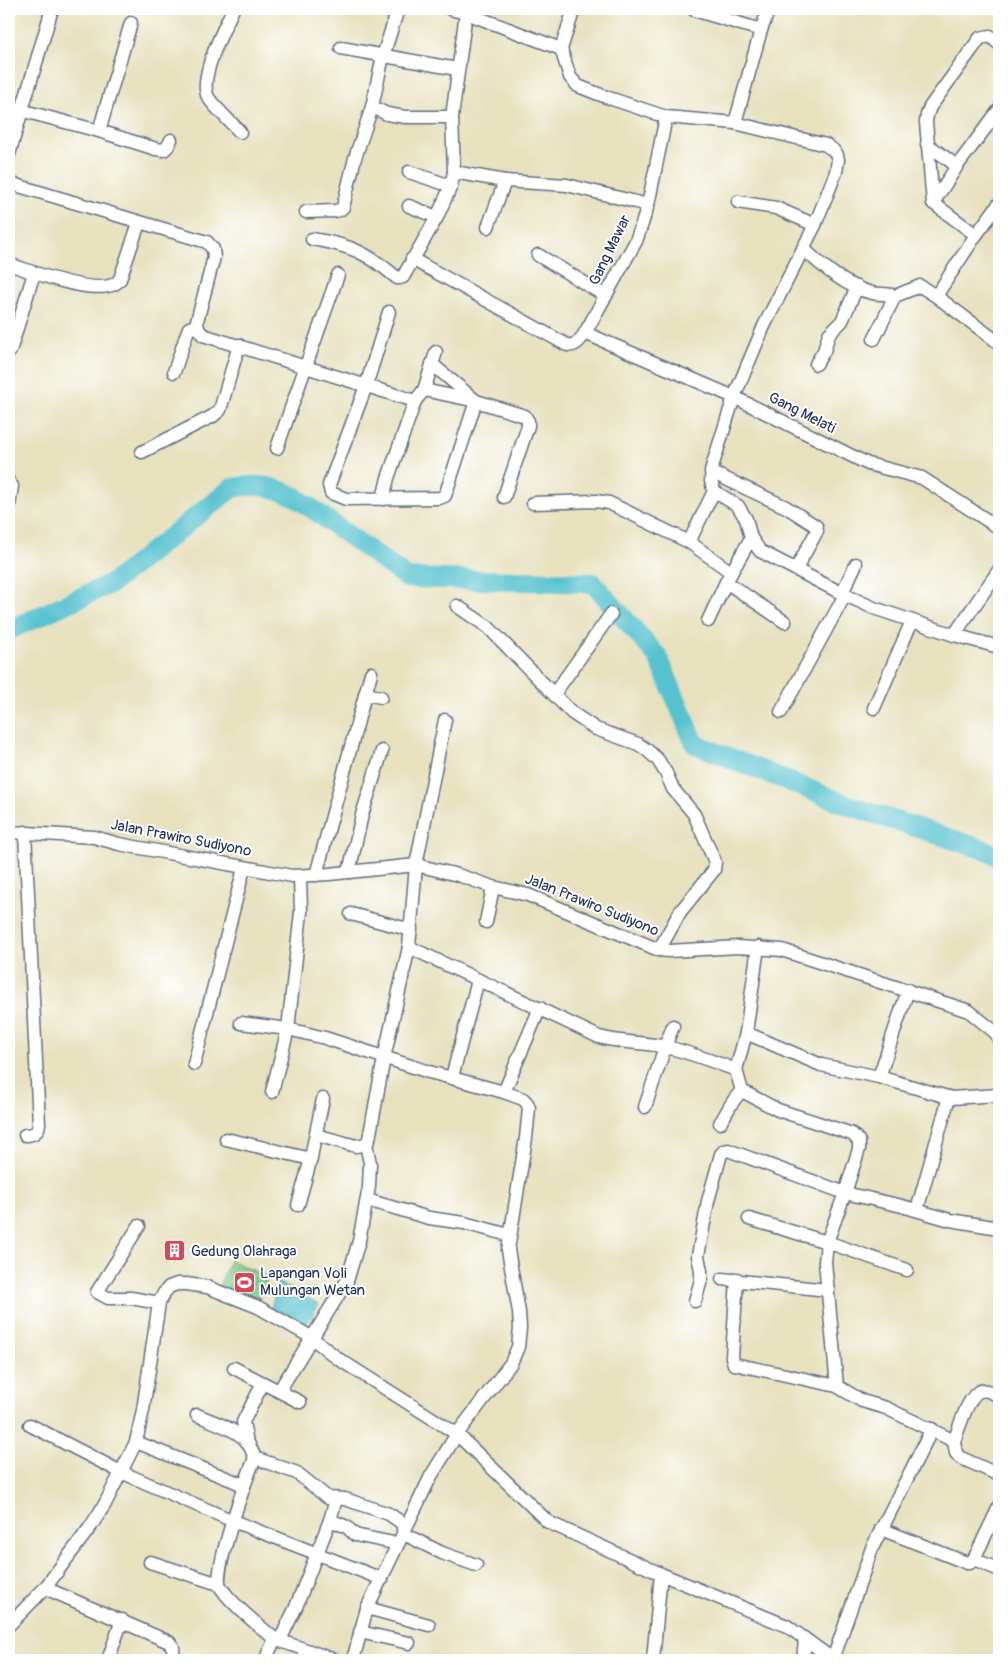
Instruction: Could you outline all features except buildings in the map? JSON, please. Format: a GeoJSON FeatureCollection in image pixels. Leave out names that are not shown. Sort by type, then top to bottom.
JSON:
{"type":"FeatureCollection","features":[{"type":"Feature","properties":{"kind":"street"},"geometry":{"type":"LineString","coordinates":[[9,154],[52,9]]}},
{"type":"Feature","properties":{"kind":"street"},"geometry":{"type":"LineString","coordinates":[[232,9],[205,82],[209,98],[240,132]]}},
{"type":"Feature","properties":{"kind":"street"},"geometry":{"type":"LineString","coordinates":[[306,212],[336,212],[343,207],[355,158],[372,107],[383,56],[398,9]]}},
{"type":"Feature","properties":{"kind":"street"},"geometry":{"type":"LineString","coordinates":[[450,9],[466,13],[561,49]]}},
{"type":"Feature","properties":{"kind":"street"},"geometry":{"type":"LineString","coordinates":[[574,9],[561,49],[570,77],[578,86],[666,117],[735,123],[826,145],[833,150],[838,160],[836,172],[816,225],[764,326],[734,397],[711,472],[714,491],[738,506],[746,518],[751,538],[760,551],[843,594],[912,621],[999,647]]}},
{"type":"Feature","properties":{"kind":"street"},"geometry":{"type":"LineString","coordinates":[[735,123],[770,9]]}},
{"type":"Feature","properties":{"kind":"street"},"geometry":{"type":"LineString","coordinates":[[694,10],[762,30]]}},
{"type":"Feature","properties":{"kind":"street"},"geometry":{"type":"LineString","coordinates":[[312,239],[335,243],[361,252],[383,266],[397,278],[403,276],[437,217],[451,186],[454,172],[452,117],[466,13]]}},
{"type":"Feature","properties":{"kind":"street"},"geometry":{"type":"LineString","coordinates":[[99,131],[131,23]]}},
{"type":"Feature","properties":{"kind":"street"},"geometry":{"type":"LineString","coordinates":[[976,235],[933,203],[926,122],[930,107],[980,38],[990,36],[999,44]]}},
{"type":"Feature","properties":{"kind":"street"},"geometry":{"type":"LineString","coordinates":[[341,48],[458,69]]}},
{"type":"Feature","properties":{"kind":"street"},"geometry":{"type":"LineString","coordinates":[[9,107],[99,131],[156,149],[164,150],[171,140]]}},
{"type":"Feature","properties":{"kind":"street"},"geometry":{"type":"LineString","coordinates":[[372,107],[387,114],[405,117],[452,117]]}},
{"type":"Feature","properties":{"kind":"street"},"geometry":{"type":"LineString","coordinates":[[933,203],[957,166],[999,110]]}},
{"type":"Feature","properties":{"kind":"street","name":"Gang Mawar"},"geometry":{"type":"LineString","coordinates":[[585,333],[636,241],[648,205],[666,117]]}},
{"type":"Feature","properties":{"kind":"street"},"geometry":{"type":"LineString","coordinates":[[928,144],[957,166]]}},
{"type":"Feature","properties":{"kind":"street"},"geometry":{"type":"LineString","coordinates":[[409,172],[451,186]]}},
{"type":"Feature","properties":{"kind":"street"},"geometry":{"type":"LineString","coordinates":[[454,172],[505,181],[568,185],[648,205]]}},
{"type":"Feature","properties":{"kind":"street"},"geometry":{"type":"LineString","coordinates":[[488,227],[505,181]]}},
{"type":"Feature","properties":{"kind":"street"},"geometry":{"type":"LineString","coordinates":[[9,183],[207,242],[213,249],[214,257],[200,306],[197,325],[203,335],[415,401]]}},
{"type":"Feature","properties":{"kind":"street"},"geometry":{"type":"LineString","coordinates":[[738,202],[776,208],[816,225]]}},
{"type":"Feature","properties":{"kind":"street"},"geometry":{"type":"LineString","coordinates":[[936,296],[999,204]]}},
{"type":"Feature","properties":{"kind":"street"},"geometry":{"type":"LineString","coordinates":[[409,206],[437,217]]}},
{"type":"Feature","properties":{"kind":"street"},"geometry":{"type":"LineString","coordinates":[[9,264],[86,287],[99,288],[112,285],[118,283],[120,279],[139,223]]}},
{"type":"Feature","properties":{"kind":"street"},"geometry":{"type":"LineString","coordinates":[[803,248],[837,276],[870,293],[895,296],[920,286],[999,343]]}},
{"type":"Feature","properties":{"kind":"street"},"geometry":{"type":"LineString","coordinates":[[538,256],[606,296]]}},
{"type":"Feature","properties":{"kind":"street"},"geometry":{"type":"LineString","coordinates":[[412,259],[567,345],[572,346],[577,343],[585,333]]}},
{"type":"Feature","properties":{"kind":"street"},"geometry":{"type":"LineString","coordinates":[[10,351],[34,273]]}},
{"type":"Feature","properties":{"kind":"street"},"geometry":{"type":"LineString","coordinates":[[277,448],[338,275]]}},
{"type":"Feature","properties":{"kind":"street"},"geometry":{"type":"LineString","coordinates":[[816,364],[824,351],[829,334],[842,321],[857,287]]}},
{"type":"Feature","properties":{"kind":"street"},"geometry":{"type":"LineString","coordinates":[[874,339],[895,296]]}},
{"type":"Feature","properties":{"kind":"street"},"geometry":{"type":"LineString","coordinates":[[389,312],[366,386],[329,485],[331,493],[346,499],[439,498],[445,496],[476,401]]}},
{"type":"Feature","properties":{"kind":"street"},"geometry":{"type":"LineString","coordinates":[[174,372],[187,333],[192,326],[197,325]]}},
{"type":"Feature","properties":{"kind":"street","name":"Gang Melati"},"geometry":{"type":"LineString","coordinates":[[585,333],[734,397],[868,464],[922,478],[999,528]]}},
{"type":"Feature","properties":{"kind":"street"},"geometry":{"type":"LineString","coordinates":[[142,452],[213,416],[220,410],[239,345]]}},
{"type":"Feature","properties":{"kind":"street"},"geometry":{"type":"LineString","coordinates":[[383,499],[388,478],[415,401],[424,390],[434,358],[476,401]]}},
{"type":"Feature","properties":{"kind":"street"},"geometry":{"type":"LineString","coordinates":[[424,390],[476,401],[525,416],[528,420],[528,426],[504,497]]}},
{"type":"Feature","properties":{"kind":"street"},"geometry":{"type":"LineString","coordinates":[[711,472],[786,507],[816,526],[817,531],[796,569]]}},
{"type":"Feature","properties":{"kind":"street"},"geometry":{"type":"LineString","coordinates":[[9,482],[12,486],[9,506]]}},
{"type":"Feature","properties":{"kind":"street"},"geometry":{"type":"LineString","coordinates":[[689,542],[714,491]]}},
{"type":"Feature","properties":{"kind":"street"},"geometry":{"type":"LineString","coordinates":[[533,503],[596,501],[609,503],[689,542],[785,622]]}},
{"type":"Feature","properties":{"kind":"street"},"geometry":{"type":"LineString","coordinates":[[708,621],[729,577],[751,538]]}},
{"type":"Feature","properties":{"kind":"street"},"geometry":{"type":"LineString","coordinates":[[781,712],[843,594],[856,564]]}},
{"type":"Feature","properties":{"kind":"street"},"geometry":{"type":"LineString","coordinates":[[954,635],[999,570]]}},
{"type":"Feature","properties":{"kind":"street"},"geometry":{"type":"LineString","coordinates":[[457,606],[488,627],[572,713],[596,729],[638,744],[652,755],[666,773],[673,789],[694,814],[715,862],[714,870],[680,912],[658,950]]}},
{"type":"Feature","properties":{"kind":"street"},"geometry":{"type":"LineString","coordinates":[[554,694],[612,614]]}},
{"type":"Feature","properties":{"kind":"street"},"geometry":{"type":"LineString","coordinates":[[874,708],[912,621]]}},
{"type":"Feature","properties":{"kind":"street"},"geometry":{"type":"LineString","coordinates":[[316,875],[371,673]]}},
{"type":"Feature","properties":{"kind":"street"},"geometry":{"type":"LineString","coordinates":[[365,694],[381,698]]}},
{"type":"Feature","properties":{"kind":"street"},"geometry":{"type":"LineString","coordinates":[[279,1391],[346,1281],[359,1240],[367,1200],[370,1163],[366,1144],[371,1132],[384,1058],[409,946],[416,865],[445,720]]}},
{"type":"Feature","properties":{"kind":"street"},"geometry":{"type":"LineString","coordinates":[[349,872],[362,815],[382,751]]}},
{"type":"Feature","properties":{"kind":"street","name":"Jalan Prawiro Sudiyono"},"geometry":{"type":"LineString","coordinates":[[9,832],[94,837],[119,844],[244,868],[300,876],[416,865],[528,895],[658,950],[758,947],[782,950],[969,1011],[996,1032],[999,1039]]}},
{"type":"Feature","properties":{"kind":"street"},"geometry":{"type":"LineString","coordinates":[[25,832],[39,1124],[38,1131],[25,1135]]}},
{"type":"Feature","properties":{"kind":"street"},"geometry":{"type":"LineString","coordinates":[[194,1064],[244,868]]}},
{"type":"Feature","properties":{"kind":"street"},"geometry":{"type":"LineString","coordinates":[[272,1092],[288,1029],[301,912],[300,876]]}},
{"type":"Feature","properties":{"kind":"street"},"geometry":{"type":"LineString","coordinates":[[486,922],[493,886]]}},
{"type":"Feature","properties":{"kind":"street"},"geometry":{"type":"LineString","coordinates":[[351,914],[411,930]]}},
{"type":"Feature","properties":{"kind":"street"},"geometry":{"type":"LineString","coordinates":[[409,946],[599,1036],[622,1042],[645,1043],[664,1047],[736,1070]]}},
{"type":"Feature","properties":{"kind":"street"},"geometry":{"type":"LineString","coordinates":[[758,947],[746,1033],[736,1070],[742,1091],[778,1110],[852,1134],[859,1141],[859,1149],[827,1242],[824,1262],[837,1386]]}},
{"type":"Feature","properties":{"kind":"street"},"geometry":{"type":"LineString","coordinates":[[452,1078],[478,980]]}},
{"type":"Feature","properties":{"kind":"street"},"geometry":{"type":"LineString","coordinates":[[879,1077],[908,990]]}},
{"type":"Feature","properties":{"kind":"street"},"geometry":{"type":"LineString","coordinates":[[504,1092],[540,1008]]}},
{"type":"Feature","properties":{"kind":"street"},"geometry":{"type":"LineString","coordinates":[[241,1023],[288,1029],[325,1038],[384,1058],[504,1092],[523,1099],[529,1108],[508,1250],[519,1312],[518,1347],[512,1364],[457,1434],[431,1476],[367,1608],[353,1660]]}},
{"type":"Feature","properties":{"kind":"street"},"geometry":{"type":"LineString","coordinates":[[645,1107],[664,1047],[673,1026]]}},
{"type":"Feature","properties":{"kind":"street"},"geometry":{"type":"LineString","coordinates":[[746,1033],[822,1065],[879,1077],[949,1098],[999,1095]]}},
{"type":"Feature","properties":{"kind":"street"},"geometry":{"type":"LineString","coordinates":[[720,1124],[730,1109],[731,1102],[742,1091]]}},
{"type":"Feature","properties":{"kind":"street"},"geometry":{"type":"LineString","coordinates":[[917,1210],[949,1098]]}},
{"type":"Feature","properties":{"kind":"street"},"geometry":{"type":"LineString","coordinates":[[298,1205],[311,1159],[323,1099]]}},
{"type":"Feature","properties":{"kind":"street"},"geometry":{"type":"LineString","coordinates":[[316,1135],[356,1146],[366,1144]]}},
{"type":"Feature","properties":{"kind":"street"},"geometry":{"type":"LineString","coordinates":[[226,1140],[311,1159]]}},
{"type":"Feature","properties":{"kind":"street"},"geometry":{"type":"LineString","coordinates":[[695,1301],[701,1280],[698,1256],[708,1201],[721,1154],[728,1150],[845,1193],[950,1220],[999,1228]]}},
{"type":"Feature","properties":{"kind":"street"},"geometry":{"type":"LineString","coordinates":[[367,1200],[429,1218],[464,1223],[509,1235]]}},
{"type":"Feature","properties":{"kind":"street"},"geometry":{"type":"LineString","coordinates":[[749,1219],[827,1242],[907,1270]]}},
{"type":"Feature","properties":{"kind":"street"},"geometry":{"type":"LineString","coordinates":[[139,1226],[97,1292],[108,1298],[131,1298],[159,1303]]}},
{"type":"Feature","properties":{"kind":"street"},"geometry":{"type":"LineString","coordinates":[[722,1279],[737,1279],[828,1290]]}},
{"type":"Feature","properties":{"kind":"street"},"geometry":{"type":"LineString","coordinates":[[737,1279],[732,1357],[734,1364],[837,1386],[862,1401],[886,1408],[954,1441]]}},
{"type":"Feature","properties":{"kind":"street"},"geometry":{"type":"LineString","coordinates":[[9,1625],[45,1588],[105,1504],[136,1442],[143,1410],[159,1303],[169,1287],[177,1284],[195,1284],[207,1287],[258,1307],[311,1337],[337,1358],[457,1434],[548,1522],[661,1574],[787,1626],[834,1660],[864,1569],[881,1529],[932,1429]]}},
{"type":"Feature","properties":{"kind":"street"},"geometry":{"type":"LineString","coordinates":[[234,1368],[300,1402]]}},
{"type":"Feature","properties":{"kind":"street"},"geometry":{"type":"LineString","coordinates":[[263,1383],[243,1422],[247,1442],[255,1458],[297,1473],[328,1498],[345,1499],[394,1516],[402,1523],[401,1539]]}},
{"type":"Feature","properties":{"kind":"street"},"geometry":{"type":"LineString","coordinates":[[999,1396],[986,1390],[976,1393],[969,1403],[954,1441],[956,1453],[959,1457],[999,1475]]}},
{"type":"Feature","properties":{"kind":"street"},"geometry":{"type":"LineString","coordinates":[[197,1414],[227,1428],[247,1442]]}},
{"type":"Feature","properties":{"kind":"street"},"geometry":{"type":"LineString","coordinates":[[30,1425],[121,1472],[233,1521],[289,1542],[316,1555],[382,1579]]}},
{"type":"Feature","properties":{"kind":"street"},"geometry":{"type":"LineString","coordinates":[[136,1442],[244,1484]]}},
{"type":"Feature","properties":{"kind":"street"},"geometry":{"type":"LineString","coordinates":[[255,1458],[244,1484],[233,1521],[219,1576],[220,1584],[225,1592],[256,1624],[278,1640],[335,1660]]}},
{"type":"Feature","properties":{"kind":"street"},"geometry":{"type":"LineString","coordinates":[[265,1660],[296,1607],[330,1520],[336,1499]]}},
{"type":"Feature","properties":{"kind":"street"},"geometry":{"type":"LineString","coordinates":[[881,1529],[970,1563],[974,1559],[999,1507]]}},
{"type":"Feature","properties":{"kind":"street"},"geometry":{"type":"LineString","coordinates":[[330,1520],[347,1526],[355,1535],[401,1539],[476,1565]]}},
{"type":"Feature","properties":{"kind":"street"},"geometry":{"type":"LineString","coordinates":[[974,1559],[999,1570]]}},
{"type":"Feature","properties":{"kind":"street"},"geometry":{"type":"LineString","coordinates":[[150,1562],[220,1584]]}},
{"type":"Feature","properties":{"kind":"street"},"geometry":{"type":"LineString","coordinates":[[653,1660],[661,1574]]}},
{"type":"Feature","properties":{"kind":"street"},"geometry":{"type":"LineString","coordinates":[[45,1588],[169,1642],[173,1647],[174,1660]]}},
{"type":"Feature","properties":{"kind":"street"},"geometry":{"type":"LineString","coordinates":[[367,1608],[429,1626]]}},
{"type":"Feature","properties":{"kind":"street"},"geometry":{"type":"LineString","coordinates":[[108,1660],[122,1620]]}},
{"type":"Feature","properties":{"kind":"street"},"geometry":{"type":"LineString","coordinates":[[360,1632],[409,1643]]}},
{"type":"Feature","properties":{"kind":"street"},"geometry":{"type":"LineString","coordinates":[[803,1660],[805,1639]]}},
{"type":"Feature","properties":{"kind":"green space","name":"Lapangan Voli Mulungan Wetan"},"geometry":{"type":"Polygon","coordinates":[[[230,1260],[268,1277],[257,1304],[219,1286],[230,1260]]]}},
{"type":"Feature","properties":{"kind":"water"},"geometry":{"type":"Polygon","coordinates":[[[278,1282],[319,1304],[305,1327],[271,1309],[278,1282]]]}},
{"type":"Feature","properties":{"kind":"waterway"},"geometry":{"type":"LineString","coordinates":[[9,630],[112,583],[232,488],[265,486],[296,497],[407,578],[593,583],[658,657],[695,744],[853,807],[985,850],[999,857]]}},
{"type":"Feature","properties":{"kind":"place","name":"Gedung Olahraga"},"geometry":{"type":"Point","coordinates":[175,1251]}},
{"type":"Feature","properties":{"kind":"place","name":"Lapangan Voli Mulungan Wetan"},"geometry":{"type":"Point","coordinates":[244,1282]}}]}
